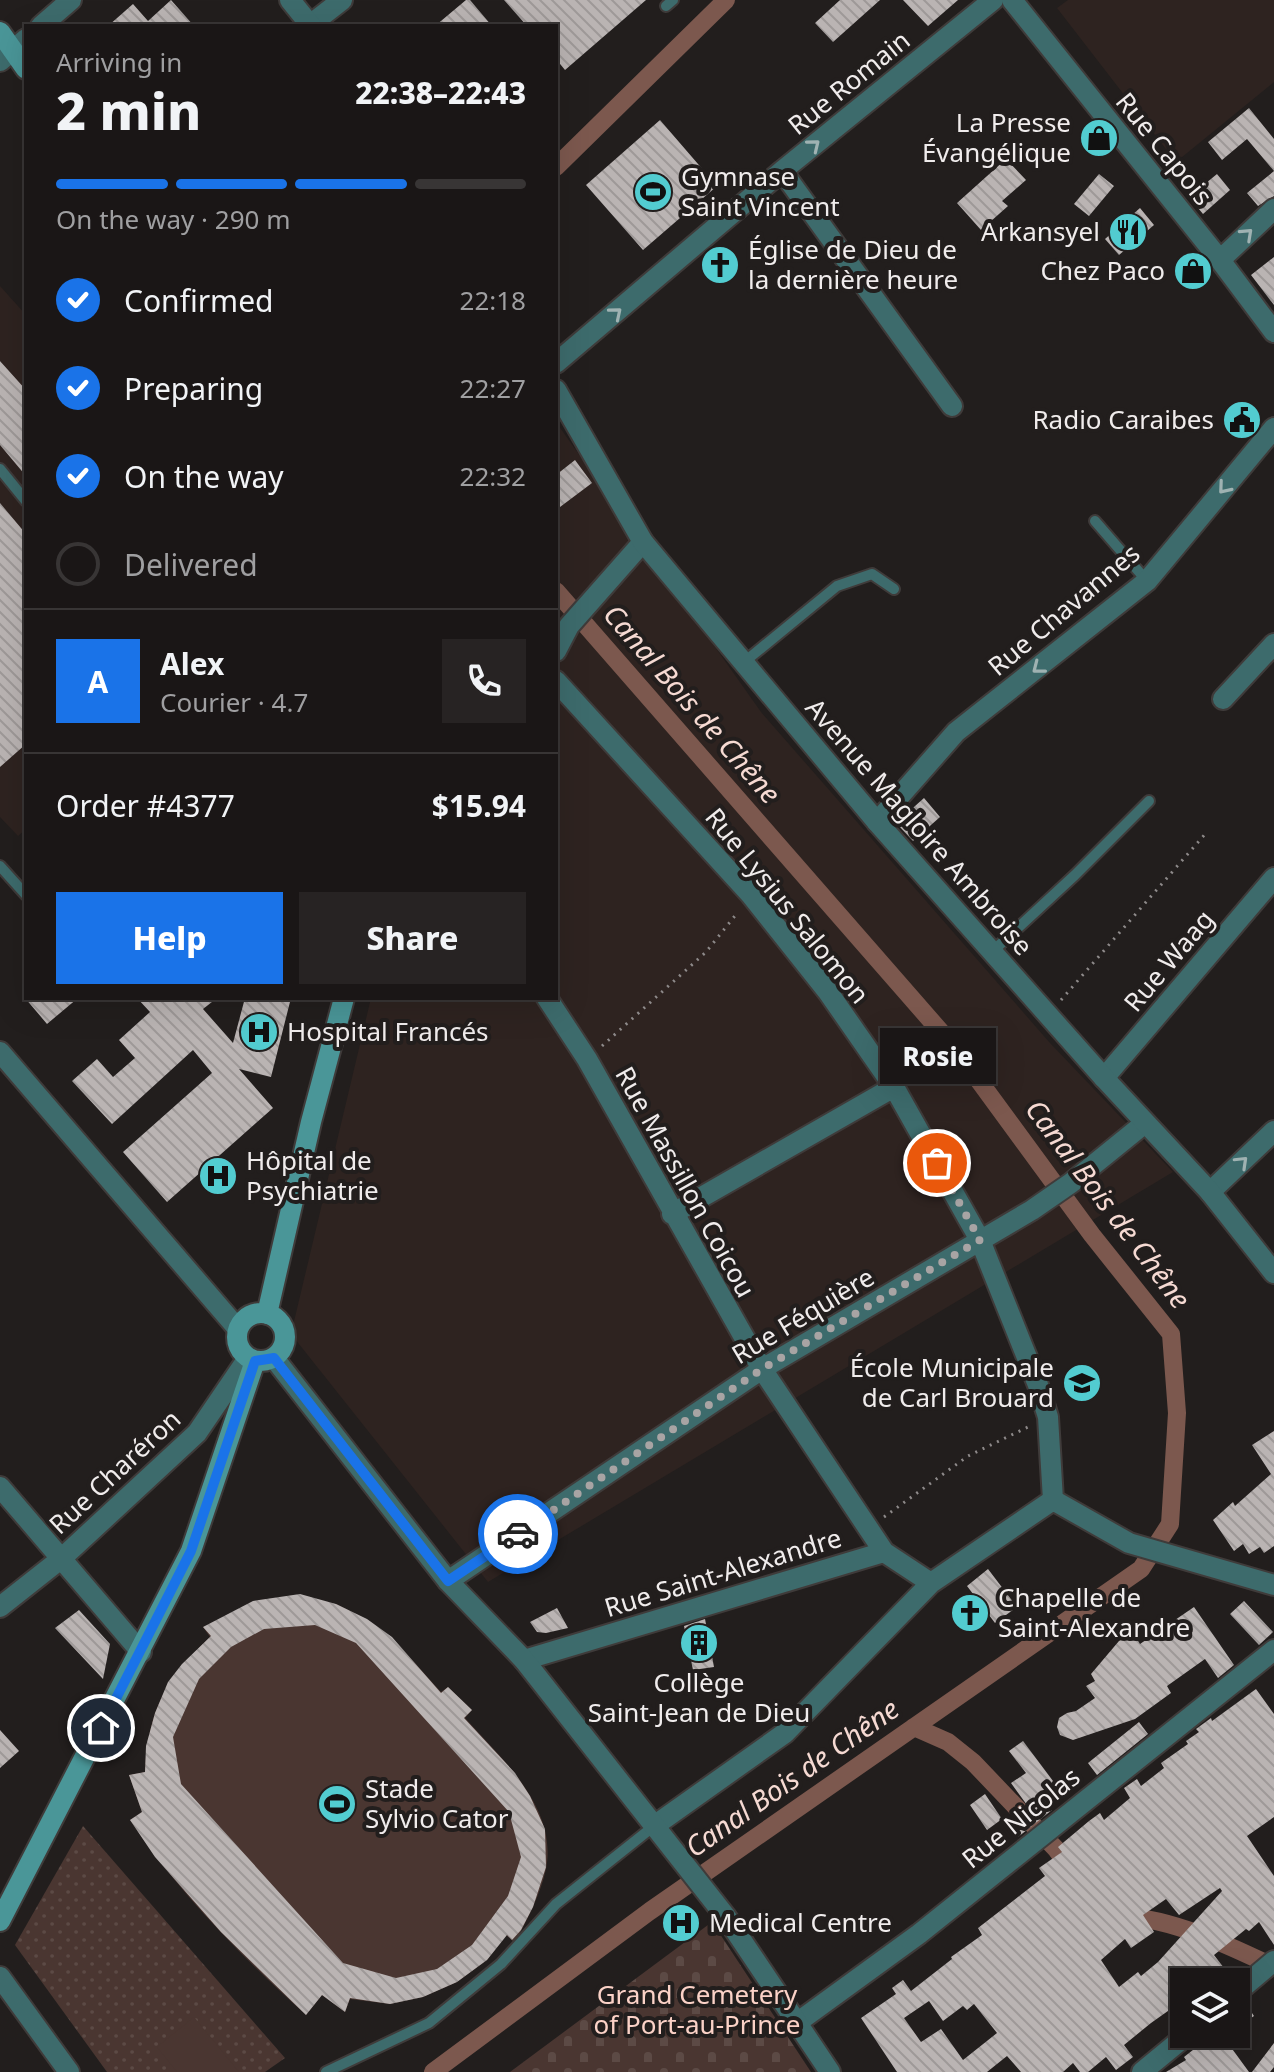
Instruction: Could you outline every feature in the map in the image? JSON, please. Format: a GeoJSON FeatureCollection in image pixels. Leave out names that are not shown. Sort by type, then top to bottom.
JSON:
{"type":"FeatureCollection","features":[{"type":"Feature","properties":{"kind":"main road"},"geometry":{"type":"LineString","coordinates":[[0,32],[13,50]]}},
{"type":"Feature","properties":{"kind":"main road"},"geometry":{"type":"LineString","coordinates":[[267,1314],[311,1122],[343,1000]]}},
{"type":"Feature","properties":{"kind":"main road"},"geometry":{"type":"LineString","coordinates":[[0,1921],[191,1551],[259,1359],[284,1346],[285,1329],[275,1317],[267,1314],[253,1314],[238,1329],[238,1345],[259,1359]]}},
{"type":"Feature","properties":{"kind":"street"},"geometry":{"type":"LineString","coordinates":[[43,24],[71,0]]}},
{"type":"Feature","properties":{"kind":"street"},"geometry":{"type":"LineString","coordinates":[[290,0],[309,24]]}},
{"type":"Feature","properties":{"kind":"street"},"geometry":{"type":"LineString","coordinates":[[313,24],[342,0]]}},
{"type":"Feature","properties":{"kind":"street","name":"Rue Romain"},"geometry":{"type":"LineString","coordinates":[[558,361],[782,171],[993,0]]}},
{"type":"Feature","properties":{"kind":"street","name":"Rue Capois"},"geometry":{"type":"LineString","coordinates":[[1012,0],[1274,332]]}},
{"type":"Feature","properties":{"kind":"street"},"geometry":{"type":"LineString","coordinates":[[782,171],[952,406]]}},
{"type":"Feature","properties":{"kind":"street"},"geometry":{"type":"LineString","coordinates":[[1220,260],[1274,209]]}},
{"type":"Feature","properties":{"kind":"street","name":"Avenue Magloire Ambroise"},"geometry":{"type":"LineString","coordinates":[[558,393],[643,542],[877,822],[1104,1078],[1210,1192],[1274,1273]]}},
{"type":"Feature","properties":{"kind":"street","name":"Rue Chavannes"},"geometry":{"type":"LineString","coordinates":[[877,822],[956,732],[1147,581],[1274,428]]}},
{"type":"Feature","properties":{"kind":"street"},"geometry":{"type":"LineString","coordinates":[[558,647],[569,626],[643,542]]}},
{"type":"Feature","properties":{"kind":"street"},"geometry":{"type":"LineString","coordinates":[[1223,699],[1274,644]]}},
{"type":"Feature","properties":{"kind":"street","name":"Rue Lysius Salomon"},"geometry":{"type":"LineString","coordinates":[[558,683],[751,895],[828,992],[894,1087],[980,1240],[1048,1417],[1053,1500]]}},
{"type":"Feature","properties":{"kind":"street","name":"Rue Waag"},"geometry":{"type":"LineString","coordinates":[[1104,1078],[1274,878]]}},
{"type":"Feature","properties":{"kind":"street","name":"Rue Massillon Coicou"},"geometry":{"type":"LineString","coordinates":[[548,1000],[587,1059],[762,1369],[884,1552]]}},
{"type":"Feature","properties":{"kind":"street"},"geometry":{"type":"LineString","coordinates":[[0,1052],[238,1329]]}},
{"type":"Feature","properties":{"kind":"street"},"geometry":{"type":"LineString","coordinates":[[672,1214],[894,1087]]}},
{"type":"Feature","properties":{"kind":"street","name":"Rue Féquière"},"geometry":{"type":"LineString","coordinates":[[448,1581],[762,1369],[1032,1210],[1145,1123]]}},
{"type":"Feature","properties":{"kind":"street"},"geometry":{"type":"LineString","coordinates":[[1210,1192],[1274,1131]]}},
{"type":"Feature","properties":{"kind":"street"},"geometry":{"type":"LineString","coordinates":[[259,1359],[448,1581],[524,1660],[726,1917],[830,2072]]}},
{"type":"Feature","properties":{"kind":"street","name":"Rue Charéron"},"geometry":{"type":"LineString","coordinates":[[0,1607],[62,1558],[197,1433],[259,1359]]}},
{"type":"Feature","properties":{"kind":"street"},"geometry":{"type":"LineString","coordinates":[[0,1487],[141,1652]]}},
{"type":"Feature","properties":{"kind":"street"},"geometry":{"type":"LineString","coordinates":[[654,1826],[785,1733],[931,1583],[1053,1500],[1129,1543],[1274,1585]]}},
{"type":"Feature","properties":{"kind":"street","name":"Rue Saint-Alexandre"},"geometry":{"type":"LineString","coordinates":[[524,1660],[884,1552],[931,1583]]}},
{"type":"Feature","properties":{"kind":"street","name":"Rue Nicolas"},"geometry":{"type":"LineString","coordinates":[[798,2022],[919,1934],[1274,1650]]}},
{"type":"Feature","properties":{"kind":"street"},"geometry":{"type":"LineString","coordinates":[[1250,1981],[1274,1961]]}},
{"type":"Feature","properties":{"kind":"street"},"geometry":{"type":"LineString","coordinates":[[0,1977],[69,2072]]}},
{"type":"Feature","properties":{"kind":"street"},"geometry":{"type":"LineString","coordinates":[[1142,2072],[1172,2048]]}},
{"type":"Feature","properties":{"kind":"street"},"geometry":{"type":"LineString","coordinates":[[1163,2056],[1177,2072]]}},
{"type":"Feature","properties":{"kind":"lane"},"geometry":{"type":"LineString","coordinates":[[0,469],[24,499]]}},
{"type":"Feature","properties":{"kind":"lane"},"geometry":{"type":"LineString","coordinates":[[1095,521],[1147,581]]}},
{"type":"Feature","properties":{"kind":"lane"},"geometry":{"type":"LineString","coordinates":[[743,663],[837,586],[872,574],[894,589]]}},
{"type":"Feature","properties":{"kind":"lane"},"geometry":{"type":"LineString","coordinates":[[993,951],[1149,801]]}},
{"type":"Feature","properties":{"kind":"lane"},"geometry":{"type":"LineString","coordinates":[[0,866],[24,893]]}},
{"type":"Feature","properties":{"kind":"lane"},"geometry":{"type":"LineString","coordinates":[[326,2072],[429,2023],[501,1964],[556,1904],[654,1826]]}},
{"type":"Feature","properties":{"kind":"path"},"geometry":{"type":"LineString","coordinates":[[1048,1015],[1206,833]]}},
{"type":"Feature","properties":{"kind":"path"},"geometry":{"type":"LineString","coordinates":[[587,1059],[706,952],[751,895]]}},
{"type":"Feature","properties":{"kind":"path"},"geometry":{"type":"LineString","coordinates":[[870,1530],[968,1456],[1048,1417]]}},
{"type":"Feature","properties":{"kind":"shaded area"},"geometry":{"type":"Polygon","coordinates":[[[1068,0],[1274,0],[1274,82],[1176,162],[1057,8],[1068,0]]]}},
{"type":"Feature","properties":{"kind":"shaded area"},"geometry":{"type":"Polygon","coordinates":[[[0,286],[24,313],[24,831],[18,836],[0,817],[0,286]]]}},
{"type":"Feature","properties":{"kind":"shaded area"},"geometry":{"type":"Polygon","coordinates":[[[558,425],[761,712],[1050,1043],[1173,1172],[488,1582],[291,1334],[371,1000],[558,1000],[558,425]]]}},
{"type":"Feature","properties":{"kind":"green space","name":"Stade Sylvio Cator"},"geometry":{"type":"Polygon","coordinates":[[[336,1604],[382,1632],[441,1692],[448,1687],[472,1710],[465,1718],[510,1768],[535,1805],[544,1825],[546,1869],[537,1898],[515,1943],[506,1935],[487,1960],[457,1982],[423,1997],[390,2004],[350,1999],[345,2012],[322,1995],[306,2015],[212,1923],[149,1847],[130,1820],[142,1812],[129,1775],[145,1772],[155,1713],[171,1682],[210,1637],[203,1627],[336,1604]]]}},
{"type":"Feature","properties":{"kind":"green space"},"geometry":{"type":"Polygon","coordinates":[[[83,1826],[285,2058],[265,2072],[107,2072],[15,1945],[83,1826]]]}},
{"type":"Feature","properties":{"kind":"green space","name":"Grand Cemetery of Port-au-Prince"},"geometry":{"type":"Polygon","coordinates":[[[712,1922],[811,2072],[510,2072],[712,1922]]]}},
{"type":"Feature","properties":{"kind":"green space"},"geometry":{"type":"Polygon","coordinates":[[[194,2017],[239,2072],[177,2072],[157,2047],[194,2017]]]}},
{"type":"Feature","properties":{"kind":"building"},"geometry":{"type":"Polygon","coordinates":[[[171,0],[192,24],[110,24],[133,4],[148,21],[171,0]]]}},
{"type":"Feature","properties":{"kind":"building"},"geometry":{"type":"Polygon","coordinates":[[[470,0],[490,24],[437,24],[470,0]]]}},
{"type":"Feature","properties":{"kind":"building"},"geometry":{"type":"Polygon","coordinates":[[[504,0],[646,0],[565,70],[558,61],[558,24],[525,24],[504,0]]]}},
{"type":"Feature","properties":{"kind":"building"},"geometry":{"type":"Polygon","coordinates":[[[840,0],[880,0],[833,42],[815,23],[840,0]]]}},
{"type":"Feature","properties":{"kind":"building"},"geometry":{"type":"Polygon","coordinates":[[[903,0],[958,0],[928,26],[903,0]]]}},
{"type":"Feature","properties":{"kind":"building"},"geometry":{"type":"Polygon","coordinates":[[[1249,108],[1274,139],[1274,171],[1247,139],[1222,160],[1208,142],[1249,108]]]}},
{"type":"Feature","properties":{"kind":"building"},"geometry":{"type":"Polygon","coordinates":[[[660,120],[717,186],[643,250],[586,185],[660,120]]]}},
{"type":"Feature","properties":{"kind":"building"},"geometry":{"type":"Polygon","coordinates":[[[1006,159],[1026,180],[1002,201],[1008,206],[981,230],[957,203],[1006,159]]]}},
{"type":"Feature","properties":{"kind":"building"},"geometry":{"type":"Polygon","coordinates":[[[1274,171],[1274,196],[1258,206],[1247,193],[1274,171]]]}},
{"type":"Feature","properties":{"kind":"building"},"geometry":{"type":"Polygon","coordinates":[[[1099,174],[1114,186],[1089,216],[1074,204],[1099,174]]]}},
{"type":"Feature","properties":{"kind":"building"},"geometry":{"type":"Polygon","coordinates":[[[1217,174],[1230,190],[1203,214],[1189,197],[1217,174]]]}},
{"type":"Feature","properties":{"kind":"building"},"geometry":{"type":"Polygon","coordinates":[[[1140,208],[1154,225],[1119,255],[1105,239],[1140,208]]]}},
{"type":"Feature","properties":{"kind":"building"},"geometry":{"type":"Polygon","coordinates":[[[1274,257],[1274,305],[1251,275],[1274,257]]]}},
{"type":"Feature","properties":{"kind":"building"},"geometry":{"type":"Polygon","coordinates":[[[0,361],[24,388],[24,474],[0,445],[0,361]]]}},
{"type":"Feature","properties":{"kind":"building"},"geometry":{"type":"Polygon","coordinates":[[[575,460],[592,483],[558,508],[558,473],[575,460]]]}},
{"type":"Feature","properties":{"kind":"building"},"geometry":{"type":"Polygon","coordinates":[[[0,503],[24,532],[24,746],[0,767],[0,503]]]}},
{"type":"Feature","properties":{"kind":"building"},"geometry":{"type":"Polygon","coordinates":[[[924,798],[940,817],[913,841],[896,823],[924,798]]]}},
{"type":"Feature","properties":{"kind":"building"},"geometry":{"type":"Polygon","coordinates":[[[27,1000],[76,1000],[47,1024],[27,1000]]]}},
{"type":"Feature","properties":{"kind":"building"},"geometry":{"type":"Polygon","coordinates":[[[139,1000],[214,1000],[203,1009],[233,1043],[244,1000],[290,1000],[271,1077],[239,1069],[273,1108],[167,1202],[123,1152],[212,1073],[193,1050],[112,1124],[72,1081],[97,1059],[113,1077],[135,1058],[119,1040],[150,1012],[139,1000]]]}},
{"type":"Feature","properties":{"kind":"building"},"geometry":{"type":"Polygon","coordinates":[[[1274,1431],[1274,1546],[1264,1553],[1260,1547],[1249,1554],[1243,1544],[1234,1551],[1213,1520],[1233,1502],[1235,1506],[1271,1474],[1252,1445],[1274,1431]]]}},
{"type":"Feature","properties":{"kind":"building"},"geometry":{"type":"Polygon","coordinates":[[[988,1569],[1017,1607],[995,1623],[967,1586],[988,1569]]]}},
{"type":"Feature","properties":{"kind":"building"},"geometry":{"type":"Polygon","coordinates":[[[300,1594],[336,1604],[367,1619],[392,1637],[441,1693],[448,1687],[472,1710],[464,1718],[515,1773],[530,1796],[545,1829],[546,1867],[533,1907],[512,1940],[507,1935],[487,1960],[457,1982],[423,1997],[390,2004],[350,1998],[345,2012],[322,1995],[306,2015],[221,1932],[155,1857],[130,1820],[142,1812],[129,1775],[145,1772],[146,1746],[168,1682],[211,1636],[203,1627],[253,1601],[300,1594]],[[315,1625],[264,1629],[231,1647],[199,1679],[173,1737],[181,1784],[343,1963],[396,1978],[437,1969],[472,1945],[508,1896],[521,1857],[509,1812],[356,1643],[315,1625]]]}},
{"type":"Feature","properties":{"kind":"building"},"geometry":{"type":"Polygon","coordinates":[[[1244,1601],[1273,1632],[1259,1645],[1230,1614],[1244,1601]]]}},
{"type":"Feature","properties":{"kind":"building"},"geometry":{"type":"Polygon","coordinates":[[[1194,1607],[1234,1665],[1218,1678],[1205,1659],[1167,1686],[1171,1693],[1135,1719],[1073,1740],[1060,1735],[1057,1727],[1059,1718],[1095,1698],[1086,1686],[1095,1681],[1091,1674],[1130,1628],[1140,1644],[1194,1607]]]}},
{"type":"Feature","properties":{"kind":"building"},"geometry":{"type":"Polygon","coordinates":[[[557,1608],[568,1628],[537,1632],[530,1622],[557,1608]]]}},
{"type":"Feature","properties":{"kind":"building"},"geometry":{"type":"Polygon","coordinates":[[[79,1610],[110,1644],[103,1679],[55,1628],[79,1610]]]}},
{"type":"Feature","properties":{"kind":"building","name":"Collège Saint-Jean de Dieu"},"geometry":{"type":"Polygon","coordinates":[[[705,1619],[714,1667],[693,1670],[684,1626],[705,1619]]]}},
{"type":"Feature","properties":{"kind":"building"},"geometry":{"type":"Polygon","coordinates":[[[1256,1689],[1274,1714],[1274,1817],[1247,1836],[1274,1876],[1274,1945],[1259,1922],[1214,1955],[1224,1968],[1170,1968],[1170,2010],[1124,2045],[1133,2057],[1116,2070],[1106,2057],[1088,2072],[1080,2072],[1073,2063],[1063,2072],[1021,2072],[1007,2056],[987,2072],[897,2072],[861,2018],[896,1994],[892,1988],[903,1980],[911,1991],[982,1935],[978,1928],[1045,1876],[1039,1868],[1062,1852],[1058,1847],[1100,1813],[1104,1820],[1130,1798],[1124,1788],[1137,1779],[1141,1786],[1164,1768],[1161,1763],[1188,1744],[1186,1741],[1199,1732],[1196,1729],[1211,1718],[1212,1721],[1256,1689]],[[1220,1888],[1179,1915],[1166,1899],[1143,1915],[1154,1932],[1131,1948],[1125,1939],[1101,1960],[1119,1987],[1138,1972],[1141,1976],[1158,1962],[1222,1891],[1220,1888]],[[929,2001],[904,2018],[921,2042],[941,2029],[963,2060],[997,2033],[974,2004],[967,2010],[963,2006],[943,2021],[929,2001]]]}},
{"type":"Feature","properties":{"kind":"building"},"geometry":{"type":"Polygon","coordinates":[[[1139,1722],[1148,1734],[1097,1775],[1088,1763],[1139,1722]]]}},
{"type":"Feature","properties":{"kind":"building"},"geometry":{"type":"Polygon","coordinates":[[[0,1730],[19,1751],[0,1768],[0,1730]]]}},
{"type":"Feature","properties":{"kind":"building"},"geometry":{"type":"Polygon","coordinates":[[[1023,1741],[1059,1789],[1044,1800],[1052,1810],[1018,1837],[1006,1822],[1027,1805],[1011,1783],[1026,1773],[1009,1751],[1023,1741]]]}},
{"type":"Feature","properties":{"kind":"building"},"geometry":{"type":"Polygon","coordinates":[[[985,1794],[1002,1819],[987,1830],[970,1805],[985,1794]]]}},
{"type":"Feature","properties":{"kind":"building"},"geometry":{"type":"Polygon","coordinates":[[[1274,2043],[1274,2067],[1270,2072],[1252,2072],[1274,2043]]]}},
{"type":"Feature","properties":{"kind":"building"},"geometry":{"type":"Polygon","coordinates":[[[1195,2048],[1231,2048],[1249,2072],[1166,2072],[1186,2060],[1184,2057],[1195,2048]]]}},
{"type":"Feature","properties":{"kind":"waterway","name":"Canal Bois de Chêne"},"geometry":{"type":"LineString","coordinates":[[558,165],[726,0]]}},
{"type":"Feature","properties":{"kind":"waterway","name":"Canal Bois de Chêne"},"geometry":{"type":"LineString","coordinates":[[433,2072],[650,1911],[1141,1569],[1170,1524],[1177,1413],[1171,1334],[1092,1235],[955,1048],[558,593]]}},
{"type":"Feature","properties":{"kind":"waterway"},"geometry":{"type":"LineString","coordinates":[[914,1727],[948,1742],[973,1762],[1056,1849],[1074,1874]]}},
{"type":"Feature","properties":{"kind":"waterway"},"geometry":{"type":"LineString","coordinates":[[1122,1916],[1180,1928],[1274,1967]]}},
{"type":"Feature","properties":{"kind":"way so far"},"geometry":{"type":"LineString","coordinates":[[518,1534],[762,1369],[980,1240],[937,1163]]}},
{"type":"Feature","properties":{"kind":"place","name":"La Presse Évangélique"},"geometry":{"type":"Point","coordinates":[1099,138]}},
{"type":"Feature","properties":{"kind":"place","name":"Gymnase Saint Vincent"},"geometry":{"type":"Point","coordinates":[653,192]}},
{"type":"Feature","properties":{"kind":"place","name":"Arkansyel"},"geometry":{"type":"Point","coordinates":[1128,232]}},
{"type":"Feature","properties":{"kind":"place","name":"Église de Dieu de la dernière heure"},"geometry":{"type":"Point","coordinates":[720,265]}},
{"type":"Feature","properties":{"kind":"place","name":"Chez Paco"},"geometry":{"type":"Point","coordinates":[1193,271]}},
{"type":"Feature","properties":{"kind":"place","name":"Radio Caraibes"},"geometry":{"type":"Point","coordinates":[1242,420]}},
{"type":"Feature","properties":{"kind":"place","name":"Hospital Francés"},"geometry":{"type":"Point","coordinates":[259,1032]}},
{"type":"Feature","properties":{"kind":"place","name":"Rosie"},"geometry":{"type":"Point","coordinates":[937,1163]}},
{"type":"Feature","properties":{"kind":"place","name":"Hôpital de Psychiatrie"},"geometry":{"type":"Point","coordinates":[218,1176]}},
{"type":"Feature","properties":{"kind":"place","name":"École Municipale de Carl Brouard"},"geometry":{"type":"Point","coordinates":[1082,1383]}},
{"type":"Feature","properties":{"kind":"place","name":"Chapelle de Saint-Alexandre"},"geometry":{"type":"Point","coordinates":[970,1613]}},
{"type":"Feature","properties":{"kind":"place","name":"Collège Saint-Jean de Dieu"},"geometry":{"type":"Point","coordinates":[699,1643]}},
{"type":"Feature","properties":{"kind":"place","name":"Stade Sylvio Cator"},"geometry":{"type":"Point","coordinates":[337,1804]}},
{"type":"Feature","properties":{"kind":"place","name":"Medical Centre"},"geometry":{"type":"Point","coordinates":[681,1923]}},
{"type":"Feature","properties":{"kind":"route"},"geometry":{"type":"LineString","coordinates":[[101,1728],[191,1551],[255,1361],[274,1358],[448,1581],[518,1534]]}}]}
